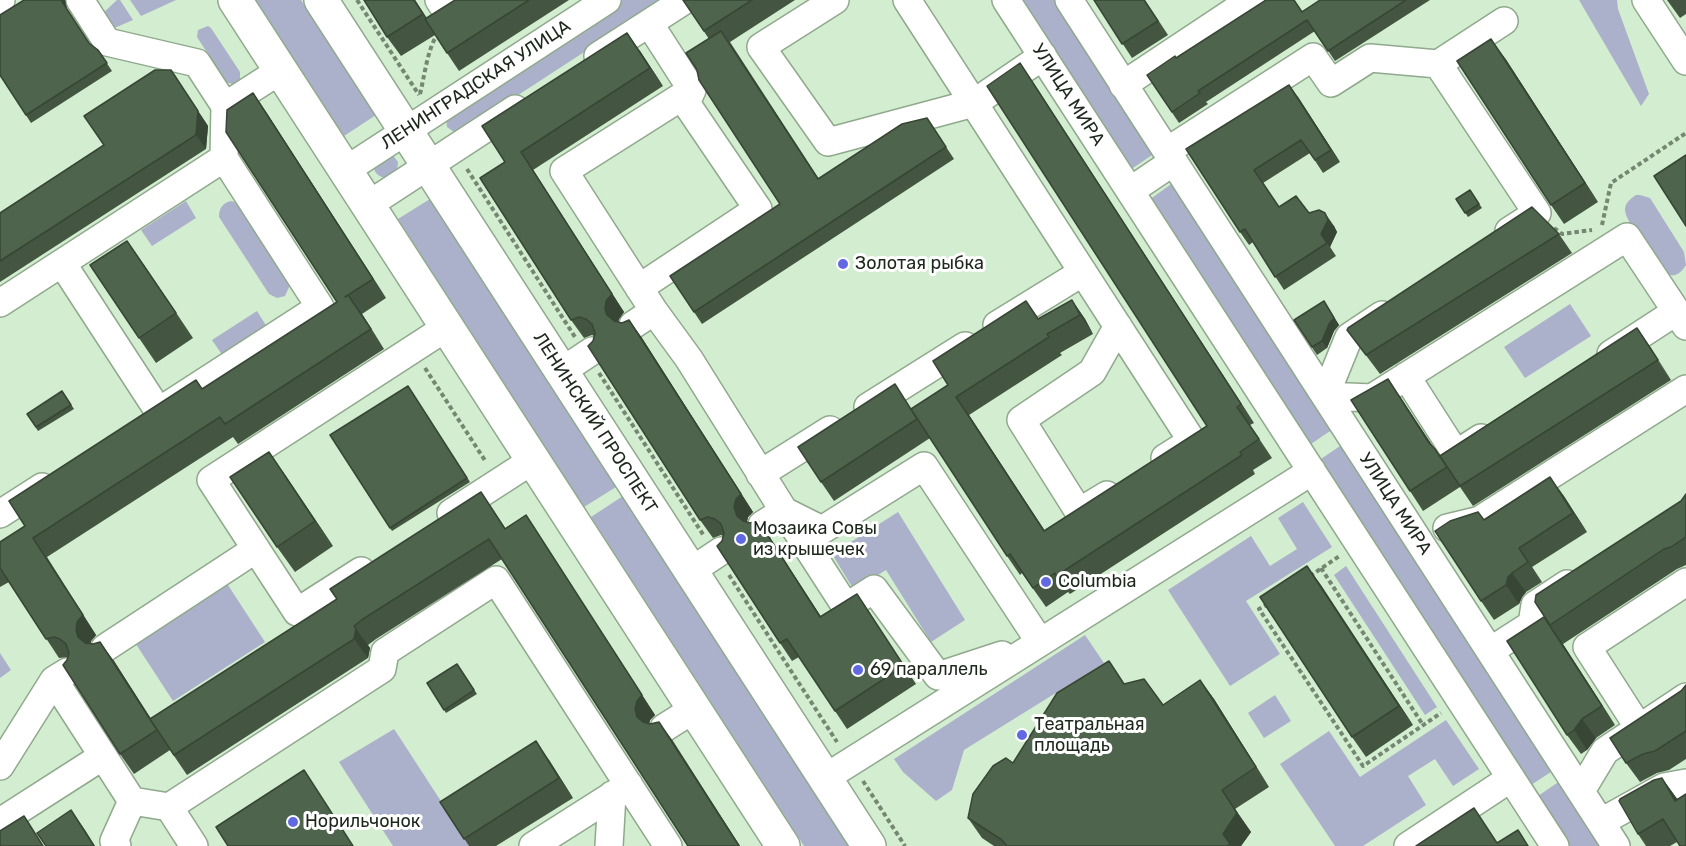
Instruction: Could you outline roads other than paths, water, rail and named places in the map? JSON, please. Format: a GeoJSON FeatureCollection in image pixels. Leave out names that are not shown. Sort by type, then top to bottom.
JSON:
{"type":"FeatureCollection","features":[{"type":"Feature","properties":{"kind":"main road"},"geometry":{"type":"LineString","coordinates":[[235,0],[783,846]]}},
{"type":"Feature","properties":{"kind":"main road","name":"ЛЕНИНСКИЙ ПРОСПЕКТ"},"geometry":{"type":"LineString","coordinates":[[321,0],[428,166],[580,359],[709,559],[838,770],[869,846]]}},
{"type":"Feature","properties":{"kind":"street"},"geometry":{"type":"LineString","coordinates":[[62,263],[149,418],[320,307],[224,158],[225,106],[197,63],[107,42],[80,0]]}},
{"type":"Feature","properties":{"kind":"street"},"geometry":{"type":"LineString","coordinates":[[439,0],[443,6],[452,0]]}},
{"type":"Feature","properties":{"kind":"street","name":"ЛЕНИНГРАДСКАЯ УЛИЦА"},"geometry":{"type":"LineString","coordinates":[[346,171],[607,0]]}},
{"type":"Feature","properties":{"kind":"street"},"geometry":{"type":"LineString","coordinates":[[581,67],[684,0]]}},
{"type":"Feature","properties":{"kind":"street"},"geometry":{"type":"LineString","coordinates":[[835,0],[761,47],[828,142],[974,103],[1042,56]]}},
{"type":"Feature","properties":{"kind":"street"},"geometry":{"type":"LineString","coordinates":[[907,0],[1083,272],[1112,298],[1118,326],[1192,441],[1079,512],[1021,420],[1092,372],[1118,326]]}},
{"type":"Feature","properties":{"kind":"street","name":"УЛИЦА МИРА"},"geometry":{"type":"LineString","coordinates":[[1006,0],[1130,191],[1164,264],[1312,471],[1555,846]]}},
{"type":"Feature","properties":{"kind":"street","name":"УЛИЦА МИРА"},"geometry":{"type":"LineString","coordinates":[[1069,0],[1616,846]]}},
{"type":"Feature","properties":{"kind":"street"},"geometry":{"type":"LineString","coordinates":[[1124,85],[1251,0]]}},
{"type":"Feature","properties":{"kind":"street"},"geometry":{"type":"LineString","coordinates":[[1646,0],[1678,31],[1686,61]]}},
{"type":"Feature","properties":{"kind":"street"},"geometry":{"type":"LineString","coordinates":[[1130,191],[1170,157],[1313,57],[1330,83],[1370,58],[1438,64],[1504,21]]}},
{"type":"Feature","properties":{"kind":"street"},"geometry":{"type":"LineString","coordinates":[[649,23],[692,90]]}},
{"type":"Feature","properties":{"kind":"street"},"geometry":{"type":"LineString","coordinates":[[1438,64],[1537,213],[1487,245]]}},
{"type":"Feature","properties":{"kind":"street"},"geometry":{"type":"LineString","coordinates":[[225,106],[281,70]]}},
{"type":"Feature","properties":{"kind":"street"},"geometry":{"type":"LineString","coordinates":[[639,288],[758,209],[686,103],[692,90]]}},
{"type":"Feature","properties":{"kind":"street"},"geometry":{"type":"LineString","coordinates":[[692,90],[564,171],[639,288],[644,318],[688,359],[760,474],[773,518],[846,607],[874,589],[938,676],[1040,642]]}},
{"type":"Feature","properties":{"kind":"street"},"geometry":{"type":"LineString","coordinates":[[368,205],[532,99]]}},
{"type":"Feature","properties":{"kind":"street"},"geometry":{"type":"LineString","coordinates":[[0,303],[224,158]]}},
{"type":"Feature","properties":{"kind":"street"},"geometry":{"type":"LineString","coordinates":[[1398,304],[1348,337],[1325,396],[1372,398],[1627,237],[1681,319],[1586,370]]}},
{"type":"Feature","properties":{"kind":"street"},"geometry":{"type":"LineString","coordinates":[[760,474],[1083,272]]}},
{"type":"Feature","properties":{"kind":"street"},"geometry":{"type":"LineString","coordinates":[[383,556],[297,612],[211,480],[447,327]]}},
{"type":"Feature","properties":{"kind":"street"},"geometry":{"type":"LineString","coordinates":[[1406,376],[1456,454],[1506,422]]}},
{"type":"Feature","properties":{"kind":"street"},"geometry":{"type":"LineString","coordinates":[[1416,537],[1480,520],[1686,389]]}},
{"type":"Feature","properties":{"kind":"street"},"geometry":{"type":"LineString","coordinates":[[431,525],[533,460]]}},
{"type":"Feature","properties":{"kind":"street"},"geometry":{"type":"LineString","coordinates":[[773,518],[822,530],[924,466],[1040,642]]}},
{"type":"Feature","properties":{"kind":"street"},"geometry":{"type":"LineString","coordinates":[[838,770],[1312,471]]}},
{"type":"Feature","properties":{"kind":"street"},"geometry":{"type":"LineString","coordinates":[[0,514],[59,476]]}},
{"type":"Feature","properties":{"kind":"street"},"geometry":{"type":"LineString","coordinates":[[105,648],[256,549]]}},
{"type":"Feature","properties":{"kind":"street"},"geometry":{"type":"LineString","coordinates":[[1490,651],[1532,624],[1535,605],[1586,572]]}},
{"type":"Feature","properties":{"kind":"street"},"geometry":{"type":"LineString","coordinates":[[0,766],[61,676],[103,756],[132,801],[169,807],[382,669],[385,652],[496,580],[621,756],[620,790],[609,846]]}},
{"type":"Feature","properties":{"kind":"street"},"geometry":{"type":"LineString","coordinates":[[1639,729],[1587,647],[1686,582]]}},
{"type":"Feature","properties":{"kind":"street"},"geometry":{"type":"LineString","coordinates":[[1581,791],[1605,751],[1686,697]]}},
{"type":"Feature","properties":{"kind":"street"},"geometry":{"type":"LineString","coordinates":[[664,729],[694,709]]}},
{"type":"Feature","properties":{"kind":"street"},"geometry":{"type":"LineString","coordinates":[[0,822],[103,756]]}},
{"type":"Feature","properties":{"kind":"street"},"geometry":{"type":"LineString","coordinates":[[1408,846],[1511,778]]}},
{"type":"Feature","properties":{"kind":"street"},"geometry":{"type":"LineString","coordinates":[[1601,822],[1664,787],[1686,783]]}},
{"type":"Feature","properties":{"kind":"street"},"geometry":{"type":"LineString","coordinates":[[533,846],[620,790]]}},
{"type":"Feature","properties":{"kind":"street"},"geometry":{"type":"LineString","coordinates":[[620,790],[668,846]]}},
{"type":"Feature","properties":{"kind":"street"},"geometry":{"type":"LineString","coordinates":[[117,846],[114,841],[132,801]]}},
{"type":"Feature","properties":{"kind":"street"},"geometry":{"type":"LineString","coordinates":[[169,807],[194,846]]}},
{"type":"Feature","properties":{"kind":"place","name":"Золотая рыбка"},"geometry":{"type":"Point","coordinates":[843,264]}},
{"type":"Feature","properties":{"kind":"place","name":"Мозаика Совы из крышечек"},"geometry":{"type":"Point","coordinates":[741,539]}},
{"type":"Feature","properties":{"kind":"place","name":"Columbia"},"geometry":{"type":"Point","coordinates":[1046,582]}},
{"type":"Feature","properties":{"kind":"place","name":"69 параллель"},"geometry":{"type":"Point","coordinates":[858,670]}},
{"type":"Feature","properties":{"kind":"place","name":"Театральная площадь"},"geometry":{"type":"Point","coordinates":[1022,735]}},
{"type":"Feature","properties":{"kind":"place","name":"Норильчонок"},"geometry":{"type":"Point","coordinates":[293,822]}}]}
